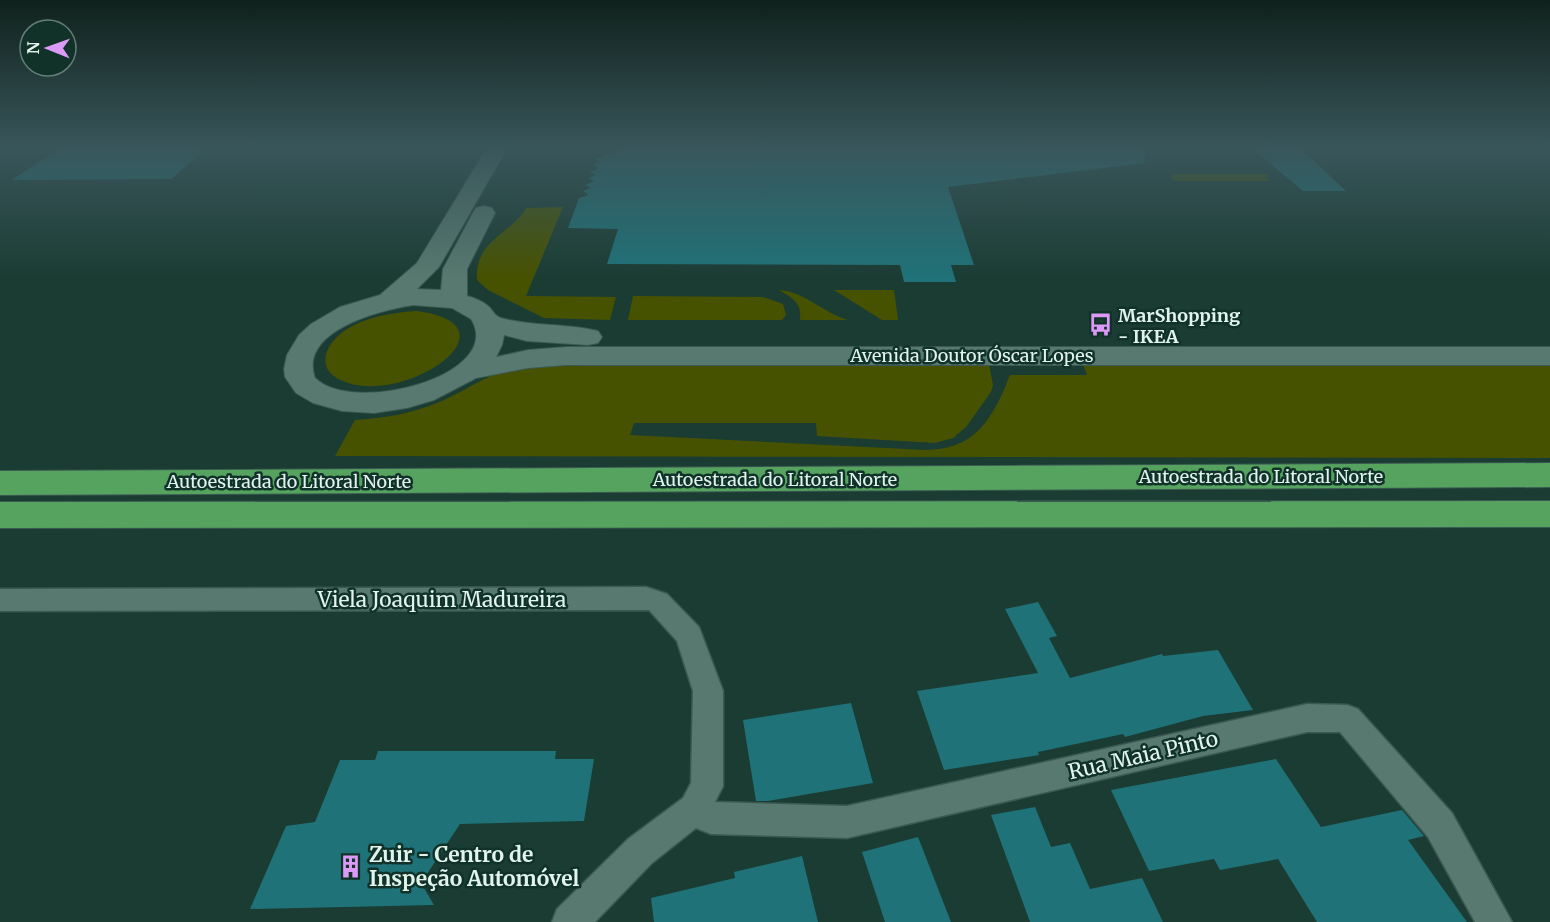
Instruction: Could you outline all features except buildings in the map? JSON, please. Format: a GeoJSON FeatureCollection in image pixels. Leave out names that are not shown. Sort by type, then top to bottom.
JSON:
{"type":"FeatureCollection","features":[{"type":"Feature","properties":{"kind":"highway","name":"Autoestrada do Litoral Norte"},"geometry":{"type":"LineString","coordinates":[[0,483],[1550,475]]}},
{"type":"Feature","properties":{"kind":"highway","name":"Autoestrada do Litoral Norte"},"geometry":{"type":"LineString","coordinates":[[0,515],[1550,514]]}},
{"type":"Feature","properties":{"kind":"main road"},"geometry":{"type":"LineString","coordinates":[[390,300],[427,267],[472,191]]}},
{"type":"Feature","properties":{"kind":"main road"},"geometry":{"type":"LineString","coordinates":[[454,300],[455,269],[496,191]]}},
{"type":"Feature","properties":{"kind":"main road"},"geometry":{"type":"LineString","coordinates":[[435,297],[454,300],[476,309],[489,323],[490,338],[483,355],[467,371],[444,385],[416,396],[385,402],[347,402],[330,399],[311,390],[300,377],[298,362],[305,346],[320,331],[340,318],[364,307],[390,300],[435,297]]}},
{"type":"Feature","properties":{"kind":"main road","name":"Avenida Doutor Óscar Lopes"},"geometry":{"type":"LineString","coordinates":[[489,323],[527,333],[571,337],[1550,338]]}},
{"type":"Feature","properties":{"kind":"main road","name":"Avenida Doutor Óscar Lopes"},"geometry":{"type":"LineString","coordinates":[[467,371],[528,359],[566,356],[1550,356]]}},
{"type":"Feature","properties":{"kind":"street","name":"Viela Joaquim Madureira"},"geometry":{"type":"LineString","coordinates":[[0,600],[645,598],[658,602],[689,635],[708,692],[707,786],[694,809]]}},
{"type":"Feature","properties":{"kind":"street","name":"Rua Maia Pinto"},"geometry":{"type":"LineString","coordinates":[[694,809],[711,818],[847,822],[1307,717],[1347,719],[1440,825],[1494,922]]}},
{"type":"Feature","properties":{"kind":"street"},"geometry":{"type":"LineString","coordinates":[[570,922],[640,851],[694,809]]}},
{"type":"Feature","properties":{"kind":"green space"},"geometry":{"type":"Polygon","coordinates":[[[563,207],[526,296],[616,297],[610,320],[544,318],[488,290],[477,280],[478,266],[487,246],[512,225],[526,208],[563,207]]]}},
{"type":"Feature","properties":{"kind":"green space"},"geometry":{"type":"Polygon","coordinates":[[[779,290],[798,295],[848,320],[800,320],[800,309],[796,302],[779,290]]]}},
{"type":"Feature","properties":{"kind":"green space"},"geometry":{"type":"Polygon","coordinates":[[[834,290],[894,290],[898,320],[882,320],[834,290]]]}},
{"type":"Feature","properties":{"kind":"green space"},"geometry":{"type":"Polygon","coordinates":[[[633,296],[763,297],[783,304],[786,315],[782,320],[628,320],[633,296]]]}},
{"type":"Feature","properties":{"kind":"green space"},"geometry":{"type":"Polygon","coordinates":[[[416,311],[446,319],[459,331],[458,345],[445,359],[425,372],[400,382],[374,386],[348,383],[335,377],[328,369],[326,354],[332,343],[352,326],[377,317],[416,311]]]}},
{"type":"Feature","properties":{"kind":"green space"},"geometry":{"type":"Polygon","coordinates":[[[552,363],[989,364],[993,385],[991,392],[966,427],[953,438],[935,443],[817,436],[816,423],[634,423],[630,435],[926,450],[953,446],[974,434],[990,417],[1010,375],[1087,375],[1083,364],[1550,364],[1550,458],[335,456],[355,420],[412,412],[433,405],[502,372],[552,363]]]}},
{"type":"Feature","properties":{"kind":"place","name":"MarShopping - IKEA"},"geometry":{"type":"Point","coordinates":[1100,325]}},
{"type":"Feature","properties":{"kind":"place","name":"Zuir - Centro de Inspeção Automóvel"},"geometry":{"type":"Point","coordinates":[351,866]}}]}
